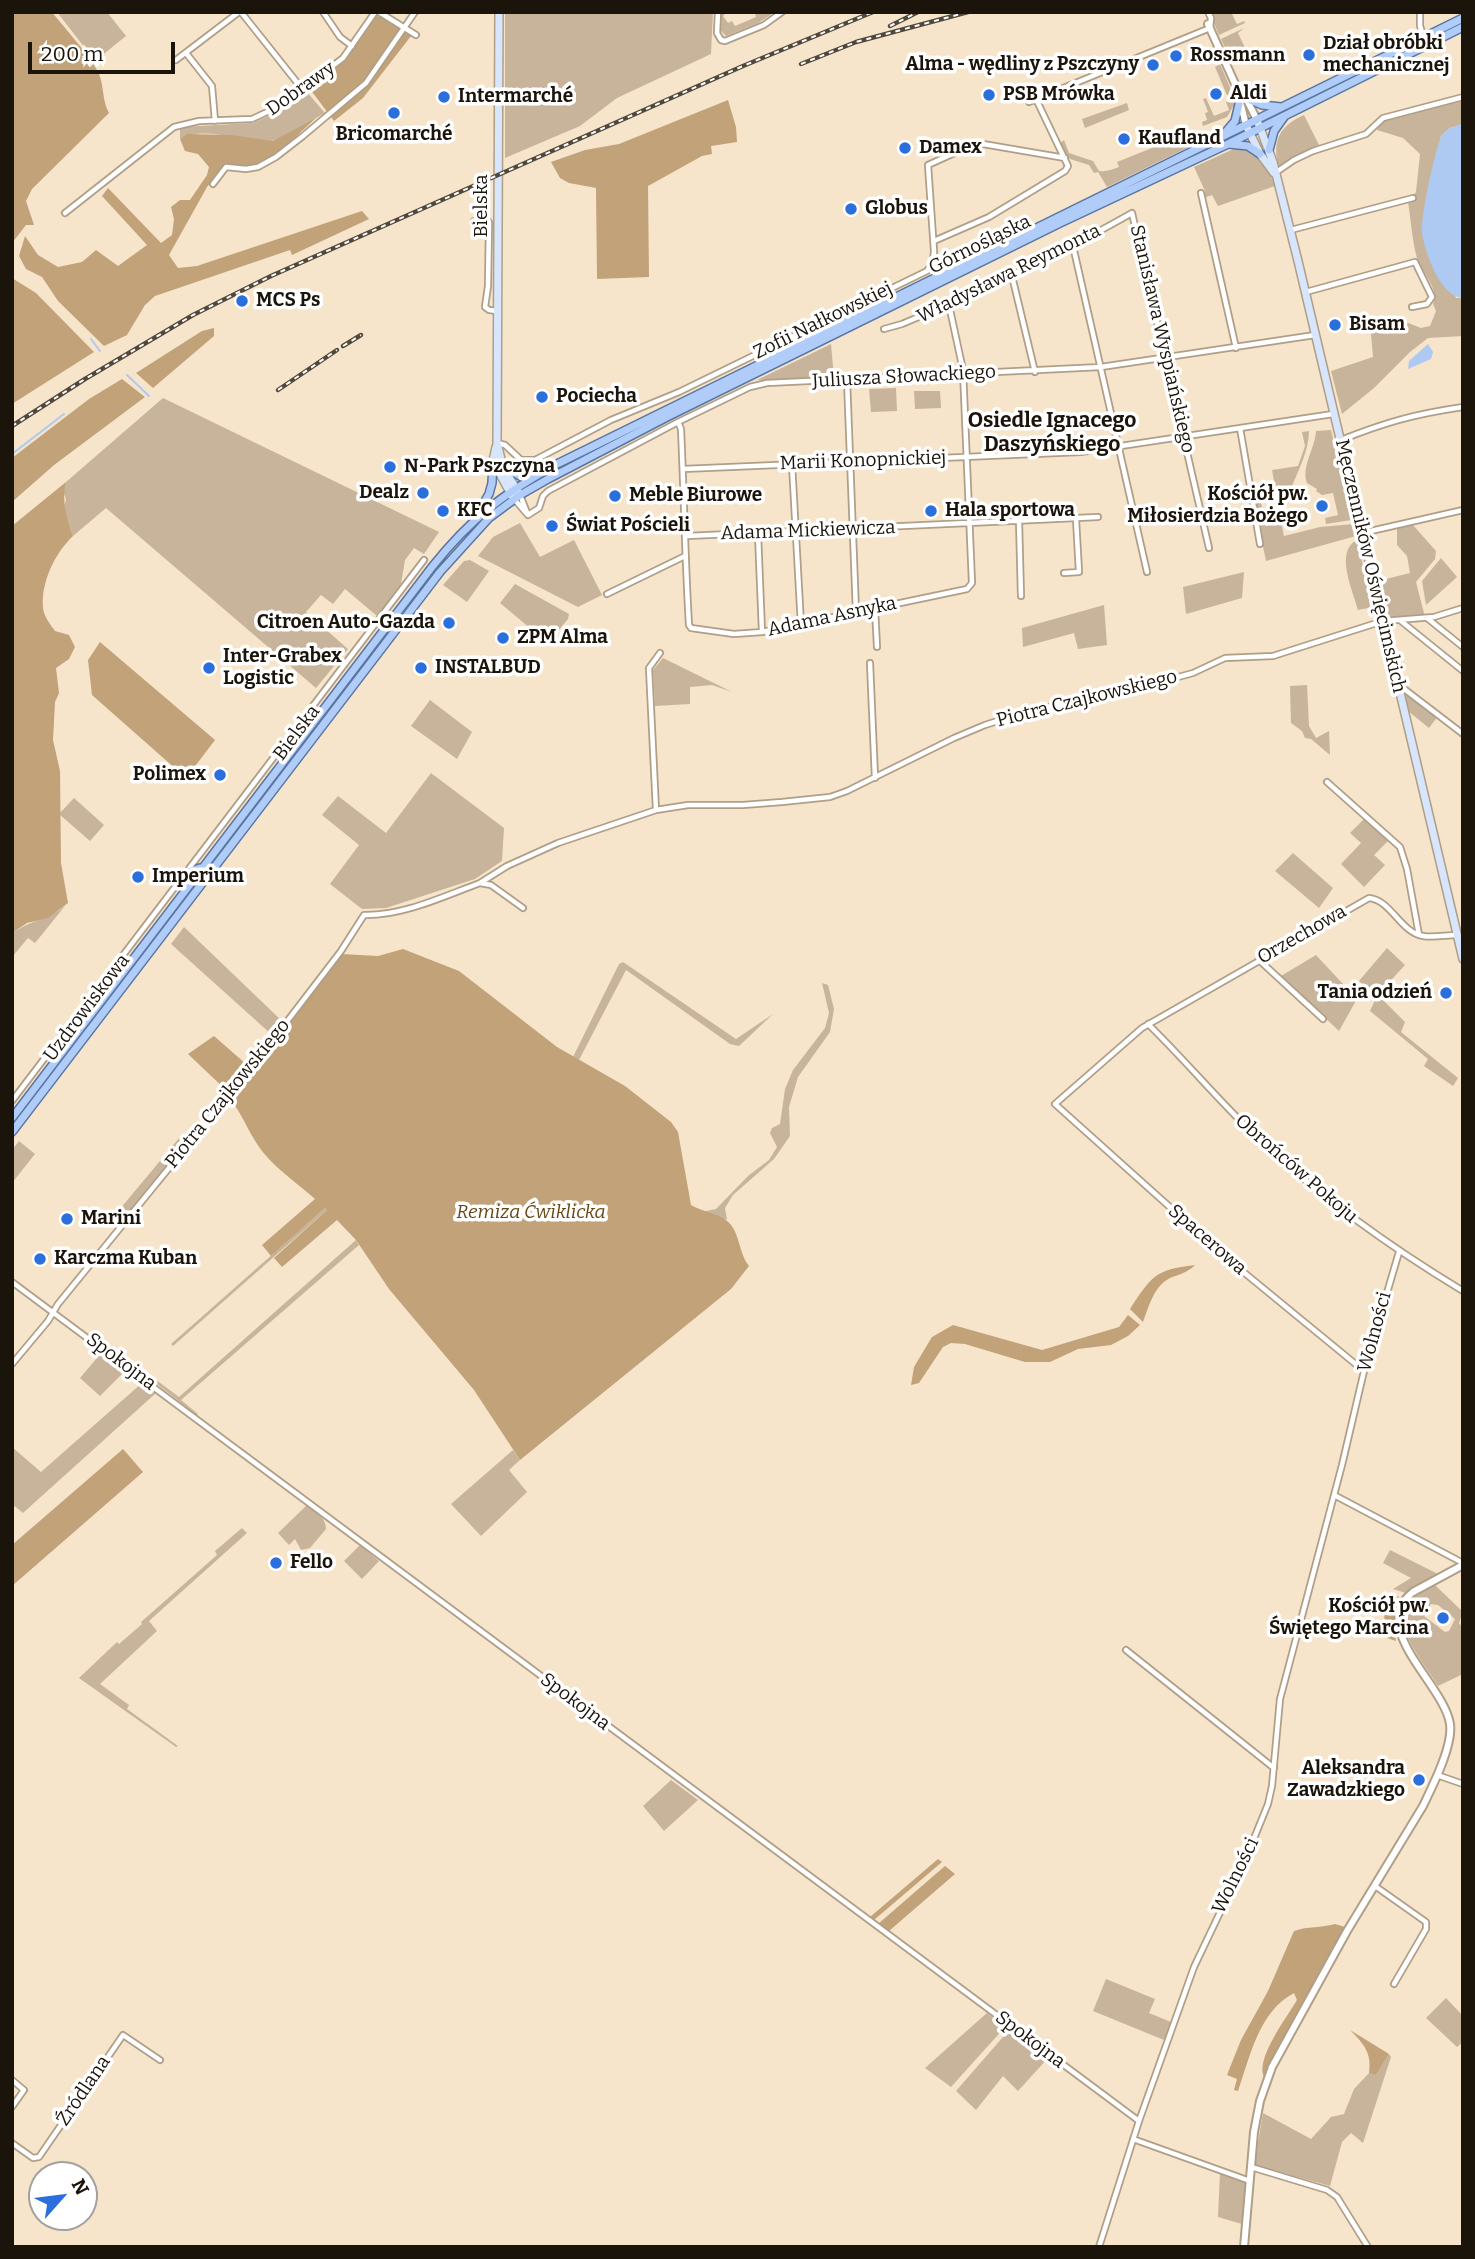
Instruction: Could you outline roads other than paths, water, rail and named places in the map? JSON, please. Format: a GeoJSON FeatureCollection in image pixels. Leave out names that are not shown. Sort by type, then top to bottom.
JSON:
{"type":"FeatureCollection","features":[{"type":"Feature","properties":{"kind":"main road","name":"Bielska"},"geometry":{"type":"LineString","coordinates":[[493,461],[497,443],[499,12]]}},
{"type":"Feature","properties":{"kind":"main road","name":"Górnośląska"},"geometry":{"type":"LineString","coordinates":[[1283,112],[1463,18]]}},
{"type":"Feature","properties":{"kind":"main road","name":"Górnośląska"},"geometry":{"type":"LineString","coordinates":[[514,493],[539,474],[1220,138],[1248,129],[1463,27]]}},
{"type":"Feature","properties":{"kind":"main road"},"geometry":{"type":"LineString","coordinates":[[1220,138],[1235,121],[1242,101],[1262,105],[1283,112],[1269,150]]}},
{"type":"Feature","properties":{"kind":"main road","name":"Męczenników Oświęcimskich"},"geometry":{"type":"LineString","coordinates":[[1258,124],[1269,150],[1291,230],[1463,959]]}},
{"type":"Feature","properties":{"kind":"main road","name":"Górnośląska"},"geometry":{"type":"LineString","coordinates":[[514,493],[1083,212],[1228,144],[1248,129]]}},
{"type":"Feature","properties":{"kind":"main road","name":"Męczenników Oświęcimskich"},"geometry":{"type":"LineString","coordinates":[[1248,129],[1260,154],[1275,174]]}},
{"type":"Feature","properties":{"kind":"main road"},"geometry":{"type":"LineString","coordinates":[[1228,144],[1248,146],[1260,154]]}},
{"type":"Feature","properties":{"kind":"main road","name":"Bielska"},"geometry":{"type":"LineString","coordinates":[[497,443],[514,493]]}},
{"type":"Feature","properties":{"kind":"main road"},"geometry":{"type":"LineString","coordinates":[[493,461],[514,493]]}},
{"type":"Feature","properties":{"kind":"main road"},"geometry":{"type":"LineString","coordinates":[[476,518],[489,494],[493,461]]}},
{"type":"Feature","properties":{"kind":"main road"},"geometry":{"type":"LineString","coordinates":[[503,467],[520,477],[539,474]]}},
{"type":"Feature","properties":{"kind":"main road","name":"Bielska"},"geometry":{"type":"LineString","coordinates":[[184,900],[204,866],[432,567],[476,518],[514,493]]}},
{"type":"Feature","properties":{"kind":"main road","name":"Bielska"},"geometry":{"type":"LineString","coordinates":[[184,900],[244,828],[454,554],[514,493]]}},
{"type":"Feature","properties":{"kind":"main road"},"geometry":{"type":"LineString","coordinates":[[186,873],[204,866]]}},
{"type":"Feature","properties":{"kind":"main road","name":"Uzdrowiskowa"},"geometry":{"type":"LineString","coordinates":[[15,1115],[184,900]]}},
{"type":"Feature","properties":{"kind":"main road","name":"Uzdrowiskowa"},"geometry":{"type":"LineString","coordinates":[[12,1132],[184,900]]}},
{"type":"Feature","properties":{"kind":"street"},"geometry":{"type":"LineString","coordinates":[[176,60],[240,12],[303,90]]}},
{"type":"Feature","properties":{"kind":"street"},"geometry":{"type":"LineString","coordinates":[[323,12],[340,37],[352,47]]}},
{"type":"Feature","properties":{"kind":"street"},"geometry":{"type":"LineString","coordinates":[[377,12],[416,35]]}},
{"type":"Feature","properties":{"kind":"street","name":"Dobrawy"},"geometry":{"type":"LineString","coordinates":[[65,213],[169,130],[189,123],[243,121],[260,117],[282,106],[335,65],[352,47],[377,12]]}},
{"type":"Feature","properties":{"kind":"street"},"geometry":{"type":"LineString","coordinates":[[213,184],[226,167],[258,167],[276,157],[366,83],[415,12]]}},
{"type":"Feature","properties":{"kind":"street"},"geometry":{"type":"LineString","coordinates":[[718,12],[717,33],[721,40],[729,40],[764,25],[782,12]]}},
{"type":"Feature","properties":{"kind":"street"},"geometry":{"type":"LineString","coordinates":[[1028,102],[1209,26],[1211,18],[1208,12]]}},
{"type":"Feature","properties":{"kind":"street"},"geometry":{"type":"LineString","coordinates":[[1420,12],[1419,26],[1422,32]]}},
{"type":"Feature","properties":{"kind":"street","name":"Męczenników Oświęcimskich"},"geometry":{"type":"LineString","coordinates":[[1209,26],[1242,101],[1248,129]]}},
{"type":"Feature","properties":{"kind":"street"},"geometry":{"type":"LineString","coordinates":[[186,53],[212,86],[215,121]]}},
{"type":"Feature","properties":{"kind":"street"},"geometry":{"type":"LineString","coordinates":[[1275,174],[1294,160],[1313,151],[1366,134],[1382,118],[1463,97]]}},
{"type":"Feature","properties":{"kind":"street"},"geometry":{"type":"LineString","coordinates":[[933,242],[989,217],[1065,172],[1068,166],[1036,99]]}},
{"type":"Feature","properties":{"kind":"street","name":"Męczenników Oświęcimskich"},"geometry":{"type":"LineString","coordinates":[[1242,101],[1258,124]]}},
{"type":"Feature","properties":{"kind":"street","name":"Zofii Nałkowskiej"},"geometry":{"type":"LineString","coordinates":[[497,443],[505,445],[521,460],[535,460],[611,420],[679,392],[927,271],[933,262],[928,164],[971,146],[983,144],[1065,159]]}},
{"type":"Feature","properties":{"kind":"street"},"geometry":{"type":"LineString","coordinates":[[1201,193],[1237,348]]}},
{"type":"Feature","properties":{"kind":"street"},"geometry":{"type":"LineString","coordinates":[[1291,230],[1413,198]]}},
{"type":"Feature","properties":{"kind":"street","name":"Władysława Reymonta"},"geometry":{"type":"LineString","coordinates":[[884,329],[949,305],[1012,276],[1132,213]]}},
{"type":"Feature","properties":{"kind":"street","name":"Stanisława Wyspiańskiego"},"geometry":{"type":"LineString","coordinates":[[1132,213],[1209,548]]}},
{"type":"Feature","properties":{"kind":"street"},"geometry":{"type":"LineString","coordinates":[[474,221],[483,218],[489,222],[485,307],[497,311]]}},
{"type":"Feature","properties":{"kind":"street"},"geometry":{"type":"LineString","coordinates":[[1073,246],[1147,572]]}},
{"type":"Feature","properties":{"kind":"street"},"geometry":{"type":"LineString","coordinates":[[1306,292],[1415,262],[1433,294],[1430,302],[1412,307]]}},
{"type":"Feature","properties":{"kind":"street"},"geometry":{"type":"LineString","coordinates":[[1012,276],[1035,372]]}},
{"type":"Feature","properties":{"kind":"street"},"geometry":{"type":"LineString","coordinates":[[949,305],[963,374],[971,523]]}},
{"type":"Feature","properties":{"kind":"street","name":"Juliusza Słowackiego"},"geometry":{"type":"LineString","coordinates":[[514,493],[528,515],[539,508],[542,496],[548,491],[677,422],[767,383],[1101,368],[1315,335]]}},
{"type":"Feature","properties":{"kind":"street"},"geometry":{"type":"LineString","coordinates":[[719,372],[724,382]]}},
{"type":"Feature","properties":{"kind":"street"},"geometry":{"type":"LineString","coordinates":[[847,380],[856,612]]}},
{"type":"Feature","properties":{"kind":"street"},"geometry":{"type":"LineString","coordinates":[[1340,441],[1414,414],[1463,407]]}},
{"type":"Feature","properties":{"kind":"street","name":"Marii Konopnickiej"},"geometry":{"type":"LineString","coordinates":[[683,469],[1049,454],[1334,414]]}},
{"type":"Feature","properties":{"kind":"street"},"geometry":{"type":"LineString","coordinates":[[607,594],[685,556],[681,429],[677,422]]}},
{"type":"Feature","properties":{"kind":"street"},"geometry":{"type":"LineString","coordinates":[[1240,428],[1260,544]]}},
{"type":"Feature","properties":{"kind":"street"},"geometry":{"type":"LineString","coordinates":[[792,464],[801,625]]}},
{"type":"Feature","properties":{"kind":"street"},"geometry":{"type":"LineString","coordinates":[[1362,533],[1463,510]]}},
{"type":"Feature","properties":{"kind":"street","name":"Adama Mickiewicza"},"geometry":{"type":"LineString","coordinates":[[686,536],[1098,517]]}},
{"type":"Feature","properties":{"kind":"street"},"geometry":{"type":"LineString","coordinates":[[1064,573],[1079,572],[1076,519]]}},
{"type":"Feature","properties":{"kind":"street"},"geometry":{"type":"LineString","coordinates":[[1019,521],[1021,596]]}},
{"type":"Feature","properties":{"kind":"street","name":"Adama Asnyka"},"geometry":{"type":"LineString","coordinates":[[685,556],[688,625],[691,628],[734,634],[762,632],[971,587],[971,523]]}},
{"type":"Feature","properties":{"kind":"street"},"geometry":{"type":"LineString","coordinates":[[758,534],[762,632]]}},
{"type":"Feature","properties":{"kind":"street"},"geometry":{"type":"LineString","coordinates":[[12,1101],[424,560]]}},
{"type":"Feature","properties":{"kind":"street"},"geometry":{"type":"LineString","coordinates":[[874,608],[877,647]]}},
{"type":"Feature","properties":{"kind":"street","name":"Piotra Czajkowskiego"},"geometry":{"type":"LineString","coordinates":[[12,1364],[262,1054],[341,951],[364,915],[411,907],[480,883],[507,866],[558,843],[656,810],[688,805],[743,805],[830,797],[985,725],[1032,710],[1112,695],[1180,676],[1224,658],[1273,656],[1382,621],[1427,618],[1463,608]]}},
{"type":"Feature","properties":{"kind":"street"},"geometry":{"type":"LineString","coordinates":[[1427,618],[1463,647]]}},
{"type":"Feature","properties":{"kind":"street"},"geometry":{"type":"LineString","coordinates":[[1400,621],[1463,671]]}},
{"type":"Feature","properties":{"kind":"street"},"geometry":{"type":"LineString","coordinates":[[656,810],[649,668],[660,653]]}},
{"type":"Feature","properties":{"kind":"street"},"geometry":{"type":"LineString","coordinates":[[870,663],[875,778]]}},
{"type":"Feature","properties":{"kind":"street"},"geometry":{"type":"LineString","coordinates":[[1398,684],[1463,734]]}},
{"type":"Feature","properties":{"kind":"street"},"geometry":{"type":"LineString","coordinates":[[1327,782],[1400,847],[1407,869],[1419,935],[1457,935]]}},
{"type":"Feature","properties":{"kind":"street"},"geometry":{"type":"LineString","coordinates":[[244,828],[252,833]]}},
{"type":"Feature","properties":{"kind":"street"},"geometry":{"type":"LineString","coordinates":[[480,883],[491,885],[523,908]]}},
{"type":"Feature","properties":{"kind":"street","name":"Orzechowa"},"geometry":{"type":"LineString","coordinates":[[1055,1104],[1148,1024],[1369,898],[1377,899],[1407,928],[1419,935]]}},
{"type":"Feature","properties":{"kind":"street"},"geometry":{"type":"LineString","coordinates":[[1259,960],[1323,1018]]}},
{"type":"Feature","properties":{"kind":"street","name":"Obrońców Pokoju"},"geometry":{"type":"LineString","coordinates":[[1148,1024],[1263,1144],[1353,1219],[1399,1252],[1463,1291]]}},
{"type":"Feature","properties":{"kind":"street","name":"Spacerowa"},"geometry":{"type":"LineString","coordinates":[[1055,1104],[1230,1261],[1364,1371]]}},
{"type":"Feature","properties":{"kind":"street","name":"Wolności"},"geometry":{"type":"LineString","coordinates":[[1099,2247],[1139,2121],[1194,1967],[1264,1815],[1272,1786],[1280,1699],[1364,1371],[1399,1252]]}},
{"type":"Feature","properties":{"kind":"street","name":"Spokojna"},"geometry":{"type":"LineString","coordinates":[[12,1282],[1139,2121]]}},
{"type":"Feature","properties":{"kind":"street"},"geometry":{"type":"LineString","coordinates":[[1334,1495],[1463,1564]]}},
{"type":"Feature","properties":{"kind":"street"},"geometry":{"type":"LineString","coordinates":[[1244,2247],[1260,2102],[1272,2067],[1347,1931],[1423,1805],[1437,1775],[1450,1734],[1444,1705],[1405,1644],[1398,1629],[1397,1618],[1407,1597],[1463,1564]]}},
{"type":"Feature","properties":{"kind":"street"},"geometry":{"type":"LineString","coordinates":[[1126,1650],[1274,1768]]}},
{"type":"Feature","properties":{"kind":"street"},"geometry":{"type":"LineString","coordinates":[[1437,1775],[1463,1784]]}},
{"type":"Feature","properties":{"kind":"street"},"geometry":{"type":"LineString","coordinates":[[1375,1886],[1426,1922],[1426,1929],[1394,1984]]}},
{"type":"Feature","properties":{"kind":"street","name":"Źródlana"},"geometry":{"type":"LineString","coordinates":[[12,2143],[33,2158],[39,2157],[123,2035],[160,2060]]}},
{"type":"Feature","properties":{"kind":"street"},"geometry":{"type":"LineString","coordinates":[[12,2080],[24,2090],[12,2107]]}},
{"type":"Feature","properties":{"kind":"street"},"geometry":{"type":"LineString","coordinates":[[1133,2139],[1250,2181]]}},
{"type":"Feature","properties":{"kind":"street"},"geometry":{"type":"LineString","coordinates":[[1251,2167],[1327,2190],[1337,2197],[1368,2247]]}},
{"type":"Feature","properties":{"kind":"water"},"geometry":{"type":"Polygon","coordinates":[[[1463,124],[1463,298],[1447,290],[1435,272],[1424,241],[1422,226],[1428,185],[1441,137],[1450,128],[1463,124]]]}},
{"type":"Feature","properties":{"kind":"water"},"geometry":{"type":"Polygon","coordinates":[[[1428,344],[1433,352],[1431,359],[1408,369],[1409,361],[1428,344]]]}},
{"type":"Feature","properties":{"kind":"waterway"},"geometry":{"type":"LineString","coordinates":[[91,339],[100,351]]}},
{"type":"Feature","properties":{"kind":"waterway"},"geometry":{"type":"LineString","coordinates":[[127,375],[149,396]]}},
{"type":"Feature","properties":{"kind":"waterway"},"geometry":{"type":"LineString","coordinates":[[12,454],[64,414]]}},
{"type":"Feature","properties":{"kind":"railway"},"geometry":{"type":"LineString","coordinates":[[12,426],[193,315],[271,276],[743,66],[873,12]]}},
{"type":"Feature","properties":{"kind":"railway"},"geometry":{"type":"LineString","coordinates":[[890,26],[918,12]]}},
{"type":"Feature","properties":{"kind":"railway"},"geometry":{"type":"LineString","coordinates":[[801,64],[856,42],[968,12]]}},
{"type":"Feature","properties":{"kind":"railway"},"geometry":{"type":"LineString","coordinates":[[343,346],[361,335]]}},
{"type":"Feature","properties":{"kind":"railway"},"geometry":{"type":"LineString","coordinates":[[278,390],[337,350]]}},
{"type":"Feature","properties":{"kind":"place","name":"Dział obróbki mechanicznej"},"geometry":{"type":"Point","coordinates":[1309,55]}},
{"type":"Feature","properties":{"kind":"place","name":"Rossmann"},"geometry":{"type":"Point","coordinates":[1176,56]}},
{"type":"Feature","properties":{"kind":"place","name":"Alma - wędliny z Pszczyny"},"geometry":{"type":"Point","coordinates":[1153,65]}},
{"type":"Feature","properties":{"kind":"place","name":"Aldi"},"geometry":{"type":"Point","coordinates":[1216,94]}},
{"type":"Feature","properties":{"kind":"place","name":"PSB Mrówka"},"geometry":{"type":"Point","coordinates":[989,95]}},
{"type":"Feature","properties":{"kind":"place","name":"Intermarché"},"geometry":{"type":"Point","coordinates":[444,97]}},
{"type":"Feature","properties":{"kind":"place","name":"Bricomarché"},"geometry":{"type":"Point","coordinates":[394,113]}},
{"type":"Feature","properties":{"kind":"place","name":"Kaufland"},"geometry":{"type":"Point","coordinates":[1124,139]}},
{"type":"Feature","properties":{"kind":"place","name":"Damex"},"geometry":{"type":"Point","coordinates":[905,148]}},
{"type":"Feature","properties":{"kind":"place","name":"Globus"},"geometry":{"type":"Point","coordinates":[851,209]}},
{"type":"Feature","properties":{"kind":"place","name":"MCS Ps"},"geometry":{"type":"Point","coordinates":[242,301]}},
{"type":"Feature","properties":{"kind":"place","name":"Bisam"},"geometry":{"type":"Point","coordinates":[1335,325]}},
{"type":"Feature","properties":{"kind":"place","name":"Pociecha"},"geometry":{"type":"Point","coordinates":[542,397]}},
{"type":"Feature","properties":{"kind":"place","name":"N-Park Pszczyna"},"geometry":{"type":"Point","coordinates":[390,467]}},
{"type":"Feature","properties":{"kind":"place","name":"Dealz"},"geometry":{"type":"Point","coordinates":[423,493]}},
{"type":"Feature","properties":{"kind":"place","name":"Meble Biurowe"},"geometry":{"type":"Point","coordinates":[615,496]}},
{"type":"Feature","properties":{"kind":"place","name":"Kościół pw. Miłosierdzia Bożego"},"geometry":{"type":"Point","coordinates":[1322,506]}},
{"type":"Feature","properties":{"kind":"place","name":"KFC"},"geometry":{"type":"Point","coordinates":[443,511]}},
{"type":"Feature","properties":{"kind":"place","name":"Hala sportowa"},"geometry":{"type":"Point","coordinates":[931,511]}},
{"type":"Feature","properties":{"kind":"place","name":"Świat Pościeli"},"geometry":{"type":"Point","coordinates":[552,526]}},
{"type":"Feature","properties":{"kind":"place","name":"Citroen Auto-Gazda"},"geometry":{"type":"Point","coordinates":[449,623]}},
{"type":"Feature","properties":{"kind":"place","name":"ZPM Alma"},"geometry":{"type":"Point","coordinates":[503,638]}},
{"type":"Feature","properties":{"kind":"place","name":"Inter-Grabex Logistic"},"geometry":{"type":"Point","coordinates":[209,668]}},
{"type":"Feature","properties":{"kind":"place","name":"INSTALBUD"},"geometry":{"type":"Point","coordinates":[421,668]}},
{"type":"Feature","properties":{"kind":"place","name":"Polimex"},"geometry":{"type":"Point","coordinates":[220,775]}},
{"type":"Feature","properties":{"kind":"place","name":"Imperium"},"geometry":{"type":"Point","coordinates":[138,877]}},
{"type":"Feature","properties":{"kind":"place","name":"Tania odzień"},"geometry":{"type":"Point","coordinates":[1446,993]}},
{"type":"Feature","properties":{"kind":"place","name":"Marini"},"geometry":{"type":"Point","coordinates":[67,1219]}},
{"type":"Feature","properties":{"kind":"place","name":"Karczma Kuban"},"geometry":{"type":"Point","coordinates":[40,1259]}},
{"type":"Feature","properties":{"kind":"place","name":"Fello"},"geometry":{"type":"Point","coordinates":[276,1563]}},
{"type":"Feature","properties":{"kind":"place","name":"Kościół pw. Świętego Marcina"},"geometry":{"type":"Point","coordinates":[1443,1618]}},
{"type":"Feature","properties":{"kind":"place","name":"Aleksandra Zawadzkiego"},"geometry":{"type":"Point","coordinates":[1419,1780]}},
{"type":"Feature","properties":{"kind":"district","name":"Osiedle Ignacego Daszyńskiego"},"geometry":{"type":"Point","coordinates":[1052,433]}},
{"type":"Feature","properties":{"kind":"park label","name":"Remiza Ćwiklicka"},"geometry":{"type":"Point","coordinates":[531,1213]}}]}
